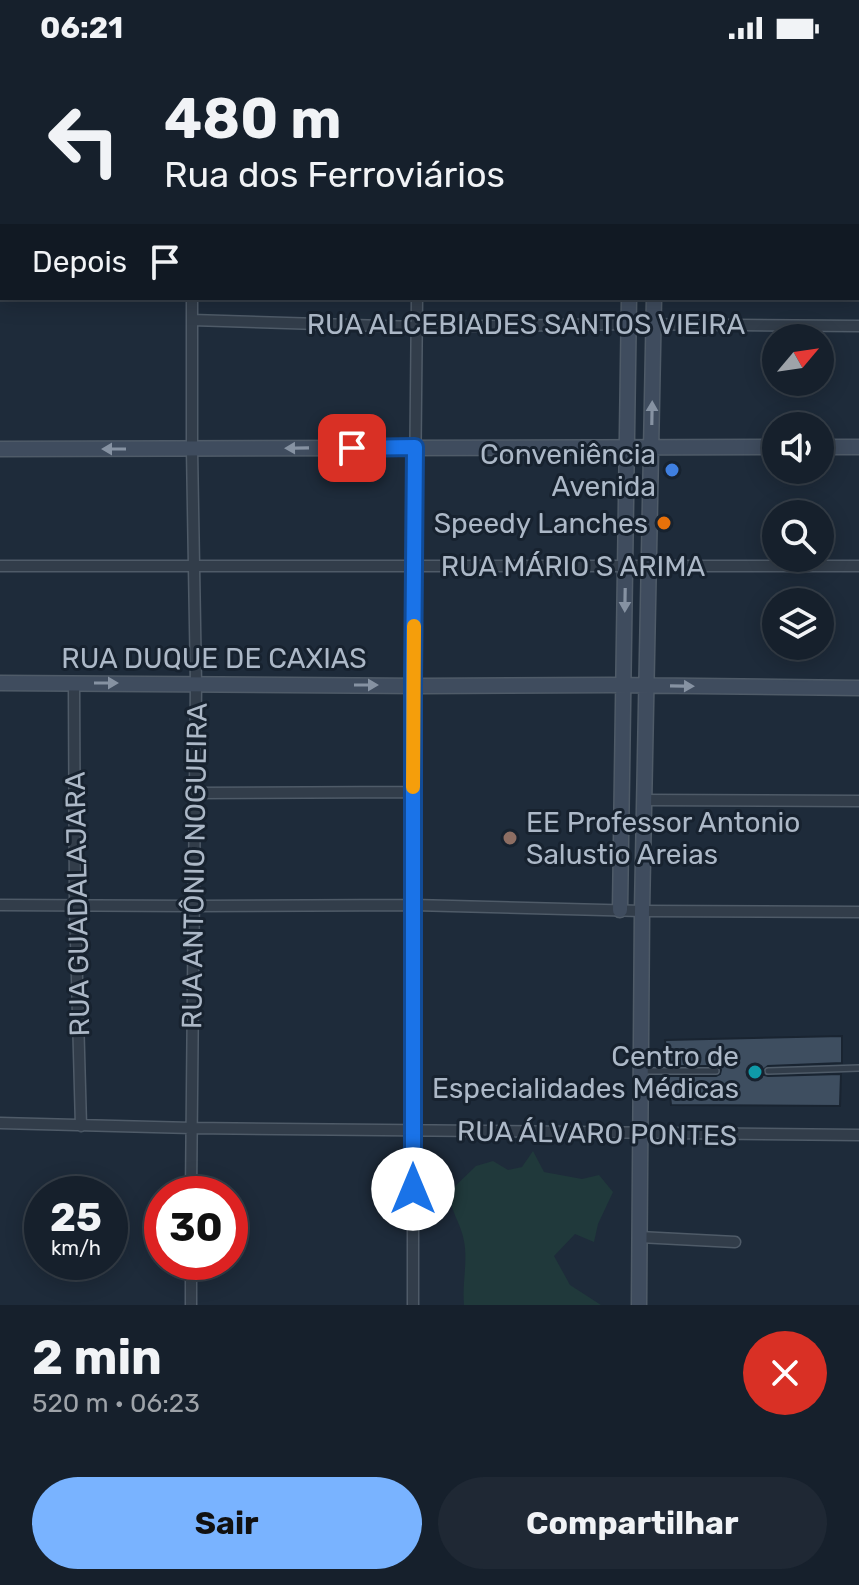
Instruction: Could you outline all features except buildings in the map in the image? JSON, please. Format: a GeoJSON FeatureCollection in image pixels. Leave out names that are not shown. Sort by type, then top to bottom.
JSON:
{"type":"FeatureCollection","features":[{"type":"Feature","properties":{"kind":"main road"},"geometry":{"type":"LineString","coordinates":[[620,910],[629,300]]}},
{"type":"Feature","properties":{"kind":"main road"},"geometry":{"type":"LineString","coordinates":[[639,1305],[642,911],[654,300]]}},
{"type":"Feature","properties":{"kind":"main road"},"geometry":{"type":"LineString","coordinates":[[0,449],[762,447]]}},
{"type":"Feature","properties":{"kind":"main road"},"geometry":{"type":"LineString","coordinates":[[834,447],[859,447]]}},
{"type":"Feature","properties":{"kind":"main road","name":"RUA DUQUE DE CAXIAS"},"geometry":{"type":"LineString","coordinates":[[0,683],[859,688]]}},
{"type":"Feature","properties":{"kind":"street","name":"RUA ANTÔNIO NOGUEIRA"},"geometry":{"type":"LineString","coordinates":[[191,1176],[196,684],[192,300]]}},
{"type":"Feature","properties":{"kind":"street"},"geometry":{"type":"LineString","coordinates":[[413,1305],[413,685],[417,300]]}},
{"type":"Feature","properties":{"kind":"street","name":"RUA ALCEBIADES SANTOS VIEIRA"},"geometry":{"type":"LineString","coordinates":[[192,320],[416,327],[629,324],[859,326]]}},
{"type":"Feature","properties":{"kind":"street","name":"RUA MÁRIO S ARIMA"},"geometry":{"type":"LineString","coordinates":[[0,566],[859,566]]}},
{"type":"Feature","properties":{"kind":"street","name":"RUA GUADALAJARA"},"geometry":{"type":"LineString","coordinates":[[74,683],[75,905],[81,1126]]}},
{"type":"Feature","properties":{"kind":"street"},"geometry":{"type":"LineString","coordinates":[[194,793],[413,792]]}},
{"type":"Feature","properties":{"kind":"street"},"geometry":{"type":"LineString","coordinates":[[644,800],[859,801]]}},
{"type":"Feature","properties":{"kind":"street"},"geometry":{"type":"LineString","coordinates":[[0,905],[413,905],[642,911],[859,912]]}},
{"type":"Feature","properties":{"kind":"street","name":"RUA ÁLVARO PONTES"},"geometry":{"type":"LineString","coordinates":[[0,1123],[859,1135]]}},
{"type":"Feature","properties":{"kind":"street"},"geometry":{"type":"LineString","coordinates":[[639,1237],[735,1242]]}},
{"type":"Feature","properties":{"kind":"street"},"geometry":{"type":"LineString","coordinates":[[191,1280],[191,1305]]}},
{"type":"Feature","properties":{"kind":"lane"},"geometry":{"type":"LineString","coordinates":[[768,1071],[859,1068]]}},
{"type":"Feature","properties":{"kind":"lane"},"geometry":{"type":"LineString","coordinates":[[640,1071],[716,1071]]}},
{"type":"Feature","properties":{"kind":"green space"},"geometry":{"type":"Polygon","coordinates":[[[533,1151],[544,1172],[582,1179],[599,1175],[613,1192],[598,1224],[594,1242],[575,1234],[554,1256],[570,1285],[601,1305],[464,1305],[465,1249],[449,1192],[476,1166],[493,1161],[508,1170],[522,1167],[533,1151]]]}},
{"type":"Feature","properties":{"kind":"slow traffic"},"geometry":{"type":"LineString","coordinates":[[413,787],[414,626]]}},
{"type":"Feature","properties":{"kind":"place","name":"Conveniência Avenida"},"geometry":{"type":"Point","coordinates":[672,470]}},
{"type":"Feature","properties":{"kind":"place","name":"Speedy Lanches"},"geometry":{"type":"Point","coordinates":[664,523]}},
{"type":"Feature","properties":{"kind":"place","name":"EE Professor Antonio Salustio Areias"},"geometry":{"type":"Point","coordinates":[510,838]}},
{"type":"Feature","properties":{"kind":"place","name":"Centro de Especialidades Médicas"},"geometry":{"type":"Point","coordinates":[755,1072]}},
{"type":"Feature","properties":{"kind":"route"},"geometry":{"type":"LineString","coordinates":[[352,448],[415,447],[413,1189]]}}]}
